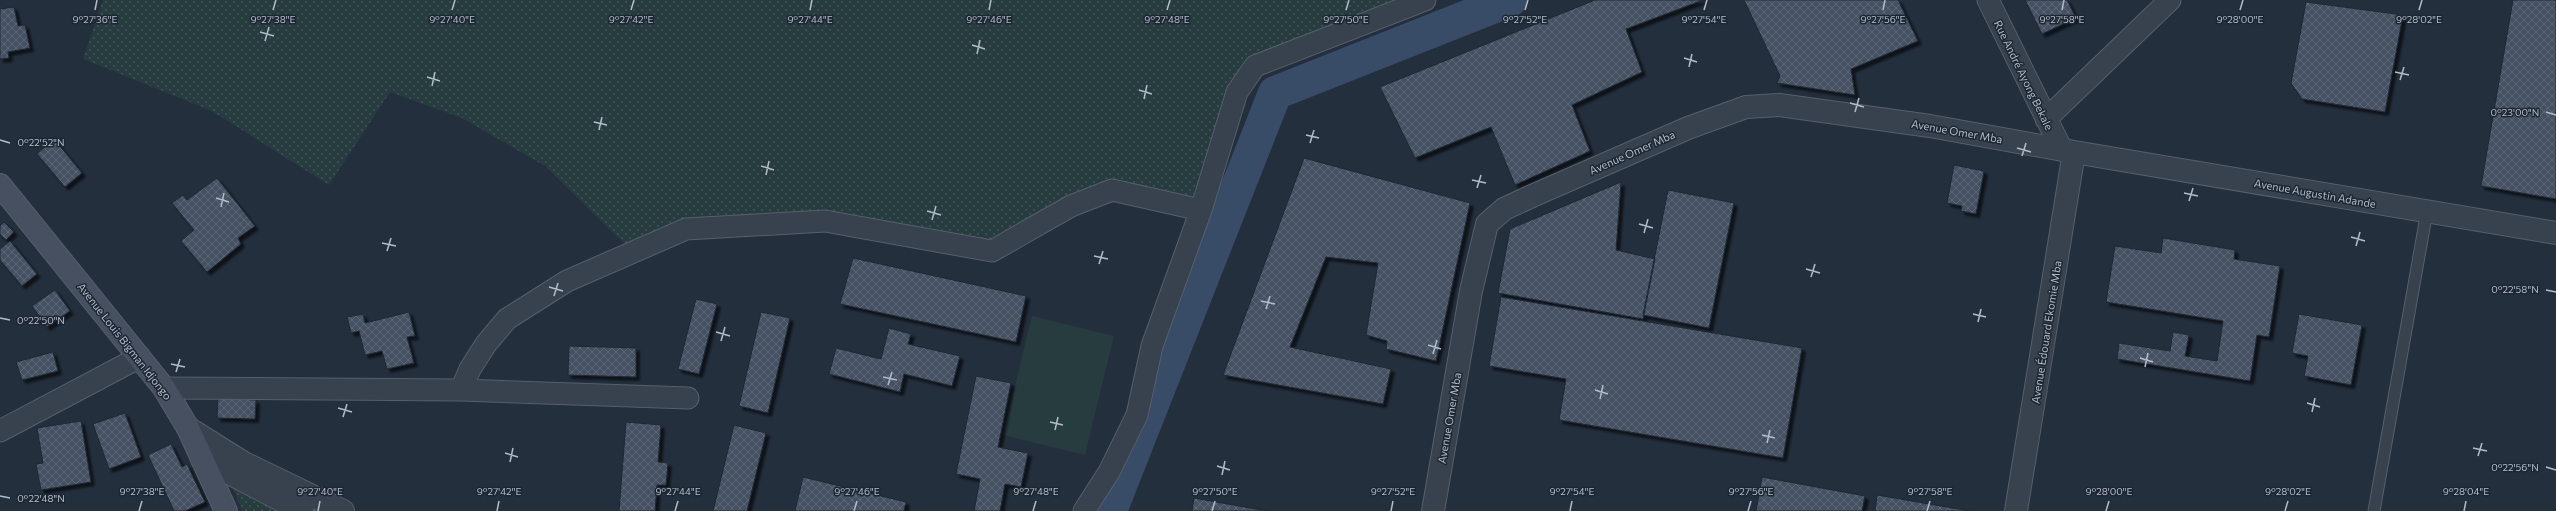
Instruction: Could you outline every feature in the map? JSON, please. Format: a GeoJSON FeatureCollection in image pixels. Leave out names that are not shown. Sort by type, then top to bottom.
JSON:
{"type":"FeatureCollection","features":[{"type":"Feature","properties":{"kind":"main road","name":"Avenue Louis Bigman Idjongo"},"geometry":{"type":"LineString","coordinates":[[0,185],[140,356],[164,388],[188,428],[220,494],[226,511]]}},
{"type":"Feature","properties":{"kind":"street"},"geometry":{"type":"LineString","coordinates":[[1084,511],[1109,472],[1137,414],[1152,346],[1201,210],[1237,92],[1256,66],[1425,0]]}},
{"type":"Feature","properties":{"kind":"street","name":"Rue André Ayong Bekale"},"geometry":{"type":"LineString","coordinates":[[1988,0],[2046,119],[2068,151]]}},
{"type":"Feature","properties":{"kind":"street"},"geometry":{"type":"LineString","coordinates":[[2046,119],[2170,0]]}},
{"type":"Feature","properties":{"kind":"street","name":"Avenue Omer Mba"},"geometry":{"type":"LineString","coordinates":[[1433,511],[1478,254],[1486,224],[1504,209],[1688,128],[1746,107],[1779,104],[1842,112],[2068,151]]}},
{"type":"Feature","properties":{"kind":"street","name":"Avenue Augustin Adande"},"geometry":{"type":"LineString","coordinates":[[2068,151],[2556,233]]}},
{"type":"Feature","properties":{"kind":"street","name":"Avenue Édouard Ekomie Mba"},"geometry":{"type":"LineString","coordinates":[[2016,511],[2068,151]]}},
{"type":"Feature","properties":{"kind":"street"},"geometry":{"type":"LineString","coordinates":[[461,390],[470,369],[486,344],[507,319],[567,281],[686,229],[824,221],[992,250],[1071,206],[1112,190],[1201,210]]}},
{"type":"Feature","properties":{"kind":"street"},"geometry":{"type":"LineString","coordinates":[[0,431],[140,356]]}},
{"type":"Feature","properties":{"kind":"street"},"geometry":{"type":"LineString","coordinates":[[164,388],[461,390],[688,398]]}},
{"type":"Feature","properties":{"kind":"street"},"geometry":{"type":"LineString","coordinates":[[188,428],[244,464],[343,511]]}},
{"type":"Feature","properties":{"kind":"street"},"geometry":{"type":"LineString","coordinates":[[202,459],[302,511]]}},
{"type":"Feature","properties":{"kind":"lane"},"geometry":{"type":"LineString","coordinates":[[2374,511],[2427,212]]}},
{"type":"Feature","properties":{"kind":"green space"},"geometry":{"type":"Polygon","coordinates":[[[103,0],[1425,0],[1255,67],[1201,210],[1112,190],[992,251],[824,221],[686,229],[633,252],[545,166],[462,118],[390,92],[329,185],[212,111],[83,59],[103,0]]]}},
{"type":"Feature","properties":{"kind":"green space"},"geometry":{"type":"Polygon","coordinates":[[[1032,316],[1114,336],[1085,455],[1003,435],[1032,316]]]}},
{"type":"Feature","properties":{"kind":"green space"},"geometry":{"type":"Polygon","coordinates":[[[236,487],[287,511],[242,511],[234,490],[236,487]]]}},
{"type":"Feature","properties":{"kind":"building"},"geometry":{"type":"Polygon","coordinates":[[[1595,0],[1703,0],[1626,29],[1642,72],[1572,105],[1590,151],[1515,185],[1491,127],[1415,158],[1380,87],[1595,0]]]}},
{"type":"Feature","properties":{"kind":"building"},"geometry":{"type":"Polygon","coordinates":[[[1744,0],[1898,0],[1918,41],[1851,69],[1855,95],[1777,83],[1780,76],[1744,0]]]}},
{"type":"Feature","properties":{"kind":"building"},"geometry":{"type":"Polygon","coordinates":[[[2025,0],[2067,0],[2076,18],[2042,34],[2025,0]]]}},
{"type":"Feature","properties":{"kind":"building"},"geometry":{"type":"Polygon","coordinates":[[[2513,0],[2556,0],[2556,199],[2481,186],[2513,0]]]}},
{"type":"Feature","properties":{"kind":"building"},"geometry":{"type":"Polygon","coordinates":[[[2306,2],[2403,15],[2385,112],[2302,99],[2291,83],[2306,2]]]}},
{"type":"Feature","properties":{"kind":"building"},"geometry":{"type":"Polygon","coordinates":[[[14,7],[18,26],[25,25],[30,48],[8,52],[9,58],[0,59],[0,9],[14,7]]]}},
{"type":"Feature","properties":{"kind":"building"},"geometry":{"type":"Polygon","coordinates":[[[54,139],[82,173],[65,187],[37,154],[54,139]]]}},
{"type":"Feature","properties":{"kind":"building"},"geometry":{"type":"Polygon","coordinates":[[[1304,158],[1470,203],[1436,361],[1386,349],[1387,341],[1366,335],[1378,263],[1326,257],[1290,347],[1391,369],[1383,404],[1223,375],[1304,158]]]}},
{"type":"Feature","properties":{"kind":"building"},"geometry":{"type":"Polygon","coordinates":[[[1954,165],[1984,171],[1976,214],[1961,211],[1962,206],[1947,203],[1954,165]]]}},
{"type":"Feature","properties":{"kind":"building"},"geometry":{"type":"Polygon","coordinates":[[[217,178],[255,226],[238,238],[241,244],[207,272],[181,241],[194,230],[172,203],[183,195],[187,200],[217,178]]]}},
{"type":"Feature","properties":{"kind":"building"},"geometry":{"type":"Polygon","coordinates":[[[1621,182],[1616,250],[1655,259],[1643,319],[1498,293],[1510,229],[1621,182]]]}},
{"type":"Feature","properties":{"kind":"building"},"geometry":{"type":"Polygon","coordinates":[[[1668,190],[1734,203],[1709,328],[1643,315],[1668,190]]]}},
{"type":"Feature","properties":{"kind":"building"},"geometry":{"type":"Polygon","coordinates":[[[4,222],[14,232],[6,240],[0,234],[0,226],[4,222]]]}},
{"type":"Feature","properties":{"kind":"building"},"geometry":{"type":"Polygon","coordinates":[[[2163,238],[2235,250],[2234,259],[2280,266],[2269,337],[2257,335],[2250,381],[2117,359],[2119,343],[2170,351],[2173,332],[2189,335],[2185,356],[2217,361],[2223,321],[2106,302],[2115,246],[2161,253],[2163,238]]]}},
{"type":"Feature","properties":{"kind":"building"},"geometry":{"type":"Polygon","coordinates":[[[10,241],[37,274],[22,286],[0,260],[0,249],[10,241]]]}},
{"type":"Feature","properties":{"kind":"building"},"geometry":{"type":"Polygon","coordinates":[[[853,258],[1026,296],[1016,342],[840,304],[853,258]]]}},
{"type":"Feature","properties":{"kind":"building"},"geometry":{"type":"Polygon","coordinates":[[[55,290],[70,311],[47,327],[32,306],[55,290]]]}},
{"type":"Feature","properties":{"kind":"building"},"geometry":{"type":"Polygon","coordinates":[[[1501,297],[1802,348],[1783,458],[1559,420],[1566,379],[1489,366],[1501,297]]]}},
{"type":"Feature","properties":{"kind":"building"},"geometry":{"type":"Polygon","coordinates":[[[696,299],[717,304],[699,374],[678,369],[696,299]]]}},
{"type":"Feature","properties":{"kind":"building"},"geometry":{"type":"Polygon","coordinates":[[[409,312],[415,336],[407,337],[414,363],[387,369],[382,351],[365,355],[359,331],[351,333],[347,317],[363,314],[365,323],[409,312]]]}},
{"type":"Feature","properties":{"kind":"building"},"geometry":{"type":"Polygon","coordinates":[[[761,312],[790,318],[768,413],[739,406],[761,312]]]}},
{"type":"Feature","properties":{"kind":"building"},"geometry":{"type":"Polygon","coordinates":[[[2299,314],[2362,325],[2351,385],[2304,376],[2308,356],[2292,353],[2299,314]]]}},
{"type":"Feature","properties":{"kind":"building"},"geometry":{"type":"Polygon","coordinates":[[[889,328],[911,334],[908,344],[960,356],[952,386],[904,374],[900,392],[829,374],[836,348],[881,359],[889,328]]]}},
{"type":"Feature","properties":{"kind":"building"},"geometry":{"type":"Polygon","coordinates":[[[569,346],[636,348],[636,377],[568,375],[569,346]]]}},
{"type":"Feature","properties":{"kind":"building"},"geometry":{"type":"Polygon","coordinates":[[[53,352],[58,371],[22,380],[16,362],[53,352]]]}},
{"type":"Feature","properties":{"kind":"building"},"geometry":{"type":"Polygon","coordinates":[[[976,376],[1011,383],[998,447],[1028,453],[1021,487],[1005,484],[1000,511],[974,511],[980,479],[956,474],[976,376]]]}},
{"type":"Feature","properties":{"kind":"building"},"geometry":{"type":"Polygon","coordinates":[[[218,398],[256,400],[255,419],[217,418],[218,398]]]}},
{"type":"Feature","properties":{"kind":"building"},"geometry":{"type":"Polygon","coordinates":[[[125,413],[141,457],[109,469],[93,424],[125,413]]]}},
{"type":"Feature","properties":{"kind":"building"},"geometry":{"type":"Polygon","coordinates":[[[81,421],[91,482],[41,490],[36,464],[43,463],[37,428],[81,421]]]}},
{"type":"Feature","properties":{"kind":"building"},"geometry":{"type":"Polygon","coordinates":[[[626,422],[661,425],[658,462],[668,463],[666,485],[657,485],[655,511],[619,511],[626,422]]]}},
{"type":"Feature","properties":{"kind":"building"},"geometry":{"type":"Polygon","coordinates":[[[734,425],[766,433],[747,511],[713,511],[734,425]]]}},
{"type":"Feature","properties":{"kind":"building"},"geometry":{"type":"Polygon","coordinates":[[[171,444],[182,467],[187,464],[205,502],[185,511],[174,511],[148,455],[171,444]]]}},
{"type":"Feature","properties":{"kind":"building"},"geometry":{"type":"Polygon","coordinates":[[[803,477],[906,502],[904,511],[795,511],[803,477]]]}},
{"type":"Feature","properties":{"kind":"building"},"geometry":{"type":"Polygon","coordinates":[[[1762,477],[1865,496],[1862,511],[1756,511],[1762,477]]]}},
{"type":"Feature","properties":{"kind":"building"},"geometry":{"type":"Polygon","coordinates":[[[1877,495],[1970,511],[1875,511],[1877,495]]]}},
{"type":"Feature","properties":{"kind":"building"},"geometry":{"type":"Polygon","coordinates":[[[1194,498],[1267,511],[1192,511],[1194,498]]]}},
{"type":"Feature","properties":{"kind":"waterway"},"geometry":{"type":"LineString","coordinates":[[1110,511],[1275,93],[1510,0]]}}]}
